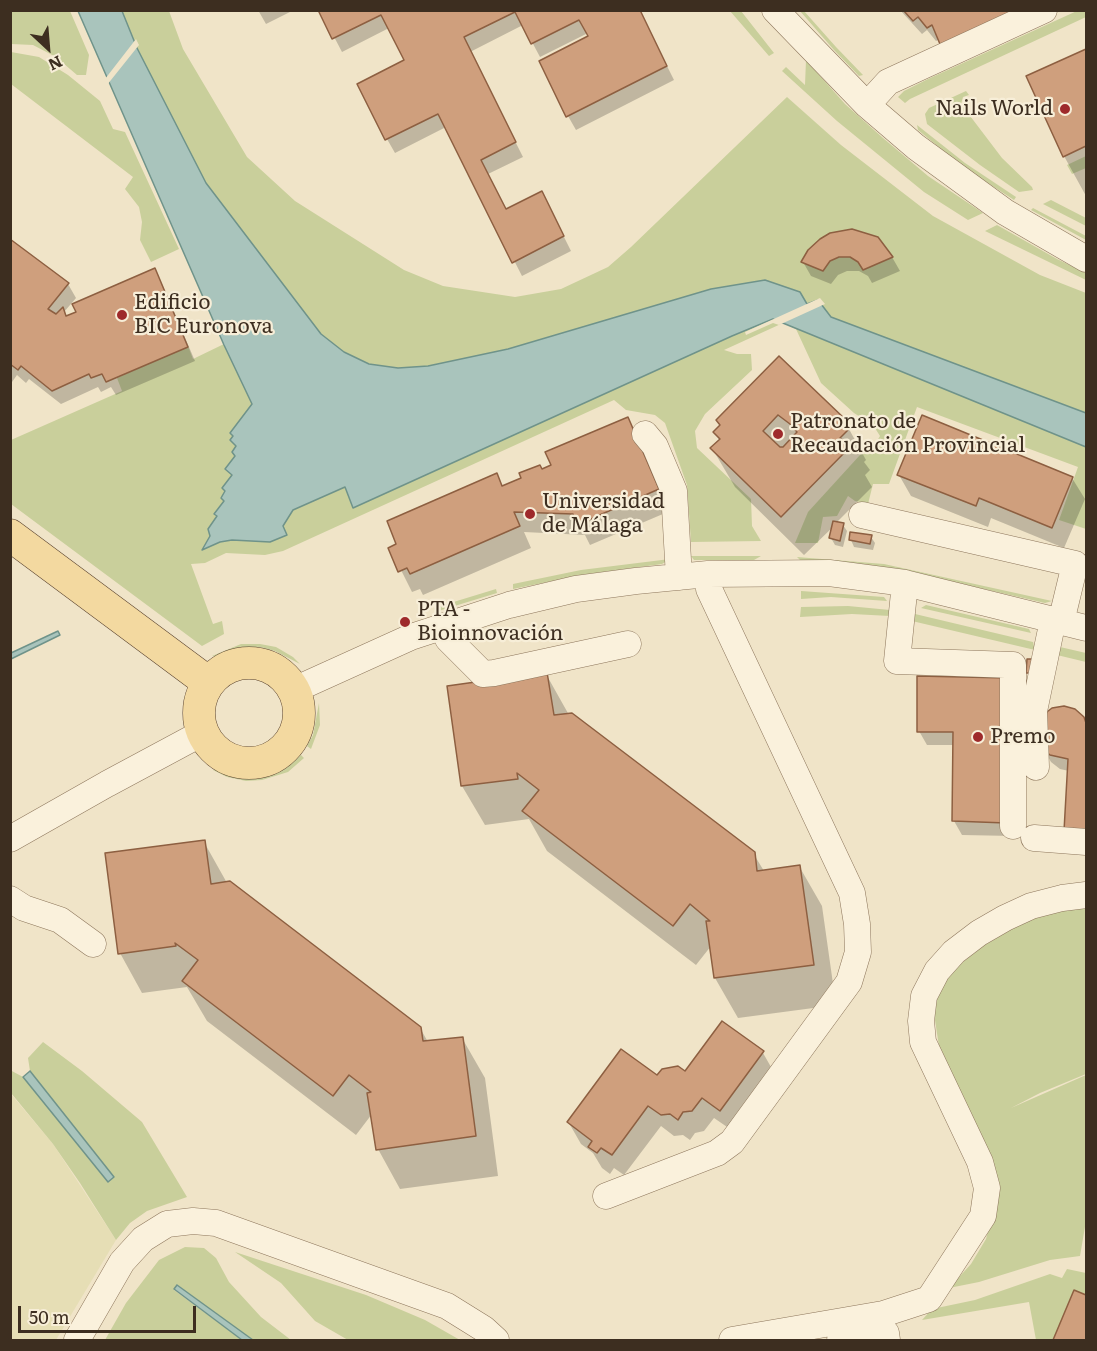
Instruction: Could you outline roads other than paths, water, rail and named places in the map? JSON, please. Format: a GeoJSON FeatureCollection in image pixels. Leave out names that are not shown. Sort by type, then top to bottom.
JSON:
{"type":"FeatureCollection","features":[{"type":"Feature","properties":{"kind":"main road"},"geometry":{"type":"LineString","coordinates":[[10,535],[199,676],[202,694],[198,708],[198,721],[202,734],[212,748],[226,759],[243,764],[260,763],[276,756],[289,744],[297,728],[299,711],[294,690],[286,679],[272,669],[255,663],[238,664],[199,676]]}},
{"type":"Feature","properties":{"kind":"street"},"geometry":{"type":"LineString","coordinates":[[775,10],[867,105],[916,147],[1005,212],[1086,259]]}},
{"type":"Feature","properties":{"kind":"street"},"geometry":{"type":"LineString","coordinates":[[867,105],[888,82],[917,63],[1044,10]]}},
{"type":"Feature","properties":{"kind":"street"},"geometry":{"type":"LineString","coordinates":[[645,434],[655,446],[674,491],[679,577]]}},
{"type":"Feature","properties":{"kind":"street"},"geometry":{"type":"LineString","coordinates":[[862,515],[1075,564],[1057,621],[1034,711],[1035,767]]}},
{"type":"Feature","properties":{"kind":"street"},"geometry":{"type":"LineString","coordinates":[[294,690],[402,641],[509,605],[576,589],[708,574],[829,573],[905,583],[1086,628]]}},
{"type":"Feature","properties":{"kind":"street"},"geometry":{"type":"LineString","coordinates":[[606,1196],[717,1153],[732,1142],[849,982],[858,952],[857,924],[852,893],[709,589],[708,574]]}},
{"type":"Feature","properties":{"kind":"street"},"geometry":{"type":"LineString","coordinates":[[905,583],[897,661],[1013,665],[1024,832],[1086,842]]}},
{"type":"Feature","properties":{"kind":"street"},"geometry":{"type":"LineString","coordinates":[[443,626],[448,639],[483,674],[494,674],[628,644]]}},
{"type":"Feature","properties":{"kind":"street"},"geometry":{"type":"LineString","coordinates":[[10,839],[106,784],[202,734]]}},
{"type":"Feature","properties":{"kind":"street"},"geometry":{"type":"LineString","coordinates":[[732,1341],[883,1314],[929,1299],[983,1216],[987,1188],[980,1162],[923,1042],[921,1021],[924,996],[937,972],[948,958],[979,933],[1031,906],[1086,895]]}},
{"type":"Feature","properties":{"kind":"street"},"geometry":{"type":"LineString","coordinates":[[10,899],[24,908],[60,920],[93,944]]}},
{"type":"Feature","properties":{"kind":"street"},"geometry":{"type":"LineString","coordinates":[[77,1341],[122,1262],[143,1239],[167,1224],[193,1221],[216,1223],[447,1306],[465,1308],[491,1329]]}},
{"type":"Feature","properties":{"kind":"street"},"geometry":{"type":"LineString","coordinates":[[840,1341],[886,1333],[887,1341]]}},
{"type":"Feature","properties":{"kind":"water"},"geometry":{"type":"Polygon","coordinates":[[[78,11],[122,11],[137,48],[206,183],[321,334],[344,352],[369,364],[398,368],[428,366],[508,349],[711,289],[765,280],[800,292],[807,304],[818,300],[831,317],[1086,413],[1086,447],[773,319],[353,508],[345,487],[293,510],[283,526],[287,535],[270,542],[232,540],[220,542],[202,550],[210,536],[208,529],[217,516],[214,514],[224,501],[221,498],[225,491],[222,488],[232,475],[225,469],[235,456],[232,452],[236,446],[230,440],[233,436],[230,433],[252,404],[78,11]]]}},
{"type":"Feature","properties":{"kind":"water"},"geometry":{"type":"Polygon","coordinates":[[[58,631],[60,635],[11,659],[11,653],[58,631]]]}},
{"type":"Feature","properties":{"kind":"water"},"geometry":{"type":"Polygon","coordinates":[[[30,1071],[114,1177],[108,1182],[23,1077],[30,1071]]]}},
{"type":"Feature","properties":{"kind":"water"},"geometry":{"type":"Polygon","coordinates":[[[177,1285],[253,1340],[242,1340],[174,1289],[177,1285]]]}},
{"type":"Feature","properties":{"kind":"place","name":"Nails World"},"geometry":{"type":"Point","coordinates":[1065,109]}},
{"type":"Feature","properties":{"kind":"place","name":"Edificio BIC Euronova"},"geometry":{"type":"Point","coordinates":[122,315]}},
{"type":"Feature","properties":{"kind":"place","name":"Patronato de Recaudación Provincial"},"geometry":{"type":"Point","coordinates":[778,434]}},
{"type":"Feature","properties":{"kind":"place","name":"Universidad de Málaga"},"geometry":{"type":"Point","coordinates":[530,514]}},
{"type":"Feature","properties":{"kind":"place","name":"PTA - Bioinnovación"},"geometry":{"type":"Point","coordinates":[405,622]}},
{"type":"Feature","properties":{"kind":"place","name":"Premo"},"geometry":{"type":"Point","coordinates":[978,737]}}]}
